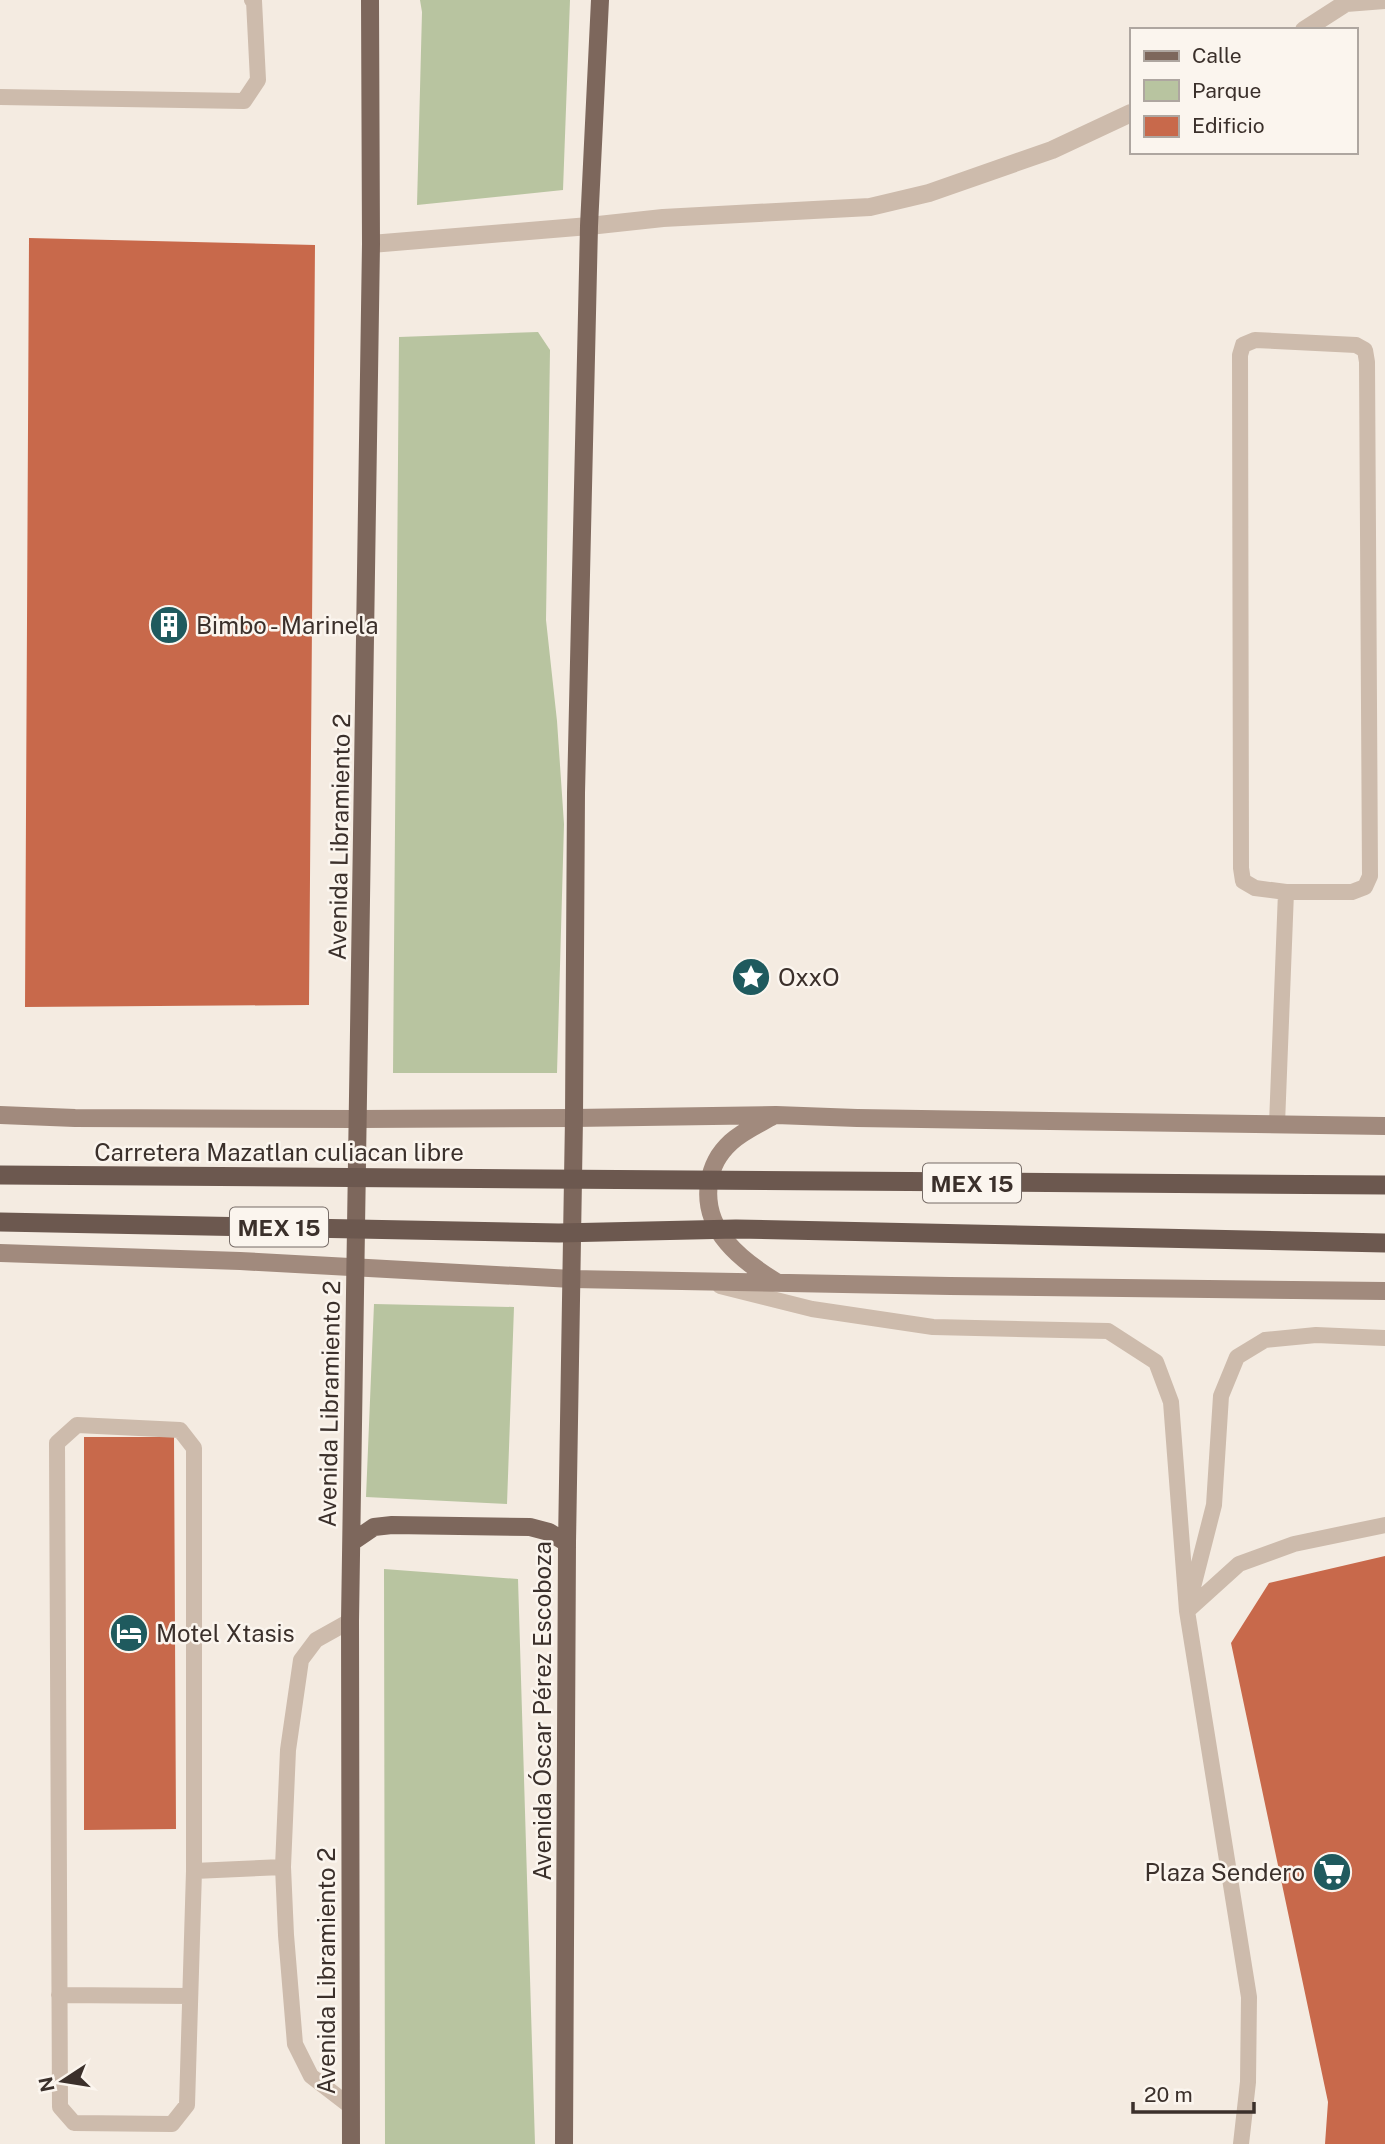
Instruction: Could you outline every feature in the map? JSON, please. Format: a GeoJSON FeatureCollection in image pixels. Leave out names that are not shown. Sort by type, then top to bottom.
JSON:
{"type":"FeatureCollection","features":[{"type":"Feature","properties":{"kind":"highway","name":"Carretera Mazatlan culiacan libre"},"geometry":{"type":"LineString","coordinates":[[0,1175],[1385,1185]]}},
{"type":"Feature","properties":{"kind":"highway","name":"MEX 15"},"geometry":{"type":"LineString","coordinates":[[0,1222],[559,1233],[736,1229],[1385,1243]]}},
{"type":"Feature","properties":{"kind":"main road","name":"Avenida Libramiento 2"},"geometry":{"type":"LineString","coordinates":[[351,2144],[350,1621],[371,244],[370,0]]}},
{"type":"Feature","properties":{"kind":"main road"},"geometry":{"type":"LineString","coordinates":[[572,1279],[576,793],[589,226],[600,0]]}},
{"type":"Feature","properties":{"kind":"main road"},"geometry":{"type":"LineString","coordinates":[[0,1115],[75,1118],[359,1119],[776,1115],[1385,1126]]}},
{"type":"Feature","properties":{"kind":"main road"},"geometry":{"type":"LineString","coordinates":[[776,1115],[733,1140],[720,1154],[711,1169],[708,1202],[720,1235],[748,1264],[778,1283]]}},
{"type":"Feature","properties":{"kind":"main road"},"geometry":{"type":"LineString","coordinates":[[0,1253],[240,1261],[572,1279],[707,1283],[1385,1292]]}},
{"type":"Feature","properties":{"kind":"main road","name":"Avenida Óscar Pérez Escoboza"},"geometry":{"type":"LineString","coordinates":[[564,2144],[567,1543],[572,1279]]}},
{"type":"Feature","properties":{"kind":"main road"},"geometry":{"type":"LineString","coordinates":[[352,1542],[374,1527],[392,1525],[530,1527],[549,1532],[567,1543]]}},
{"type":"Feature","properties":{"kind":"street"},"geometry":{"type":"LineString","coordinates":[[1307,28],[1346,3],[1385,0]]}},
{"type":"Feature","properties":{"kind":"street"},"geometry":{"type":"LineString","coordinates":[[371,244],[717,214],[870,207],[929,193],[1052,150],[1130,113]]}},
{"type":"Feature","properties":{"kind":"lane"},"geometry":{"type":"LineString","coordinates":[[0,97],[244,101],[258,80],[252,0]]}},
{"type":"Feature","properties":{"kind":"lane"},"geometry":{"type":"LineString","coordinates":[[1255,340],[1356,345],[1365,350],[1367,362],[1370,876],[1365,887],[1352,892],[1286,892],[1255,888],[1243,881],[1241,868],[1240,355],[1243,345],[1255,340]]}},
{"type":"Feature","properties":{"kind":"lane"},"geometry":{"type":"LineString","coordinates":[[1277,1124],[1286,892]]}},
{"type":"Feature","properties":{"kind":"lane"},"geometry":{"type":"LineString","coordinates":[[707,1283],[812,1309],[933,1327],[1108,1331],[1156,1362],[1171,1402],[1187,1611],[1249,1997],[1248,2082],[1241,2144]]}},
{"type":"Feature","properties":{"kind":"lane"},"geometry":{"type":"LineString","coordinates":[[1187,1611],[1214,1505],[1221,1396],[1237,1357],[1265,1340],[1316,1335],[1385,1338]]}},
{"type":"Feature","properties":{"kind":"lane"},"geometry":{"type":"LineString","coordinates":[[77,1426],[180,1430],[194,1448],[194,1871],[187,2105],[172,2124],[74,2123],[60,2106],[57,1443],[77,1426]]}},
{"type":"Feature","properties":{"kind":"lane"},"geometry":{"type":"LineString","coordinates":[[1187,1611],[1239,1564],[1294,1544],[1385,1525]]}},
{"type":"Feature","properties":{"kind":"lane"},"geometry":{"type":"LineString","coordinates":[[350,1621],[316,1640],[301,1660],[288,1750],[283,1867],[295,2044],[312,2076],[350,2106]]}},
{"type":"Feature","properties":{"kind":"lane"},"geometry":{"type":"LineString","coordinates":[[194,1871],[283,1867]]}},
{"type":"Feature","properties":{"kind":"lane"},"geometry":{"type":"LineString","coordinates":[[59,1995],[190,1996]]}},
{"type":"Feature","properties":{"kind":"green space"},"geometry":{"type":"Polygon","coordinates":[[[420,0],[570,0],[563,190],[417,205],[422,12],[420,0]]]}},
{"type":"Feature","properties":{"kind":"green space"},"geometry":{"type":"Polygon","coordinates":[[[538,332],[550,350],[546,620],[564,824],[557,1073],[393,1073],[399,337],[538,332]]]}},
{"type":"Feature","properties":{"kind":"green space"},"geometry":{"type":"Polygon","coordinates":[[[374,1304],[514,1307],[507,1504],[366,1497],[374,1304]]]}},
{"type":"Feature","properties":{"kind":"green space"},"geometry":{"type":"Polygon","coordinates":[[[384,1569],[518,1579],[535,2144],[385,2144],[384,1569]]]}},
{"type":"Feature","properties":{"kind":"building","name":"Bimbo - Marinela"},"geometry":{"type":"Polygon","coordinates":[[[29,238],[315,245],[309,1005],[25,1007],[29,238]]]}},
{"type":"Feature","properties":{"kind":"building","name":"Motel Xtasis"},"geometry":{"type":"Polygon","coordinates":[[[84,1437],[174,1437],[176,1829],[84,1830],[84,1437]]]}},
{"type":"Feature","properties":{"kind":"building","name":"Plaza Sendero"},"geometry":{"type":"Polygon","coordinates":[[[1385,1556],[1385,2144],[1325,2144],[1328,2102],[1231,1643],[1269,1583],[1385,1556]]]}},
{"type":"Feature","properties":{"kind":"place","name":"Bimbo - Marinela"},"geometry":{"type":"Point","coordinates":[169,625]}},
{"type":"Feature","properties":{"kind":"place","name":"OxxO"},"geometry":{"type":"Point","coordinates":[751,977]}},
{"type":"Feature","properties":{"kind":"place","name":"Motel Xtasis"},"geometry":{"type":"Point","coordinates":[129,1633]}},
{"type":"Feature","properties":{"kind":"place","name":"Plaza Sendero"},"geometry":{"type":"Point","coordinates":[1332,1872]}}]}
